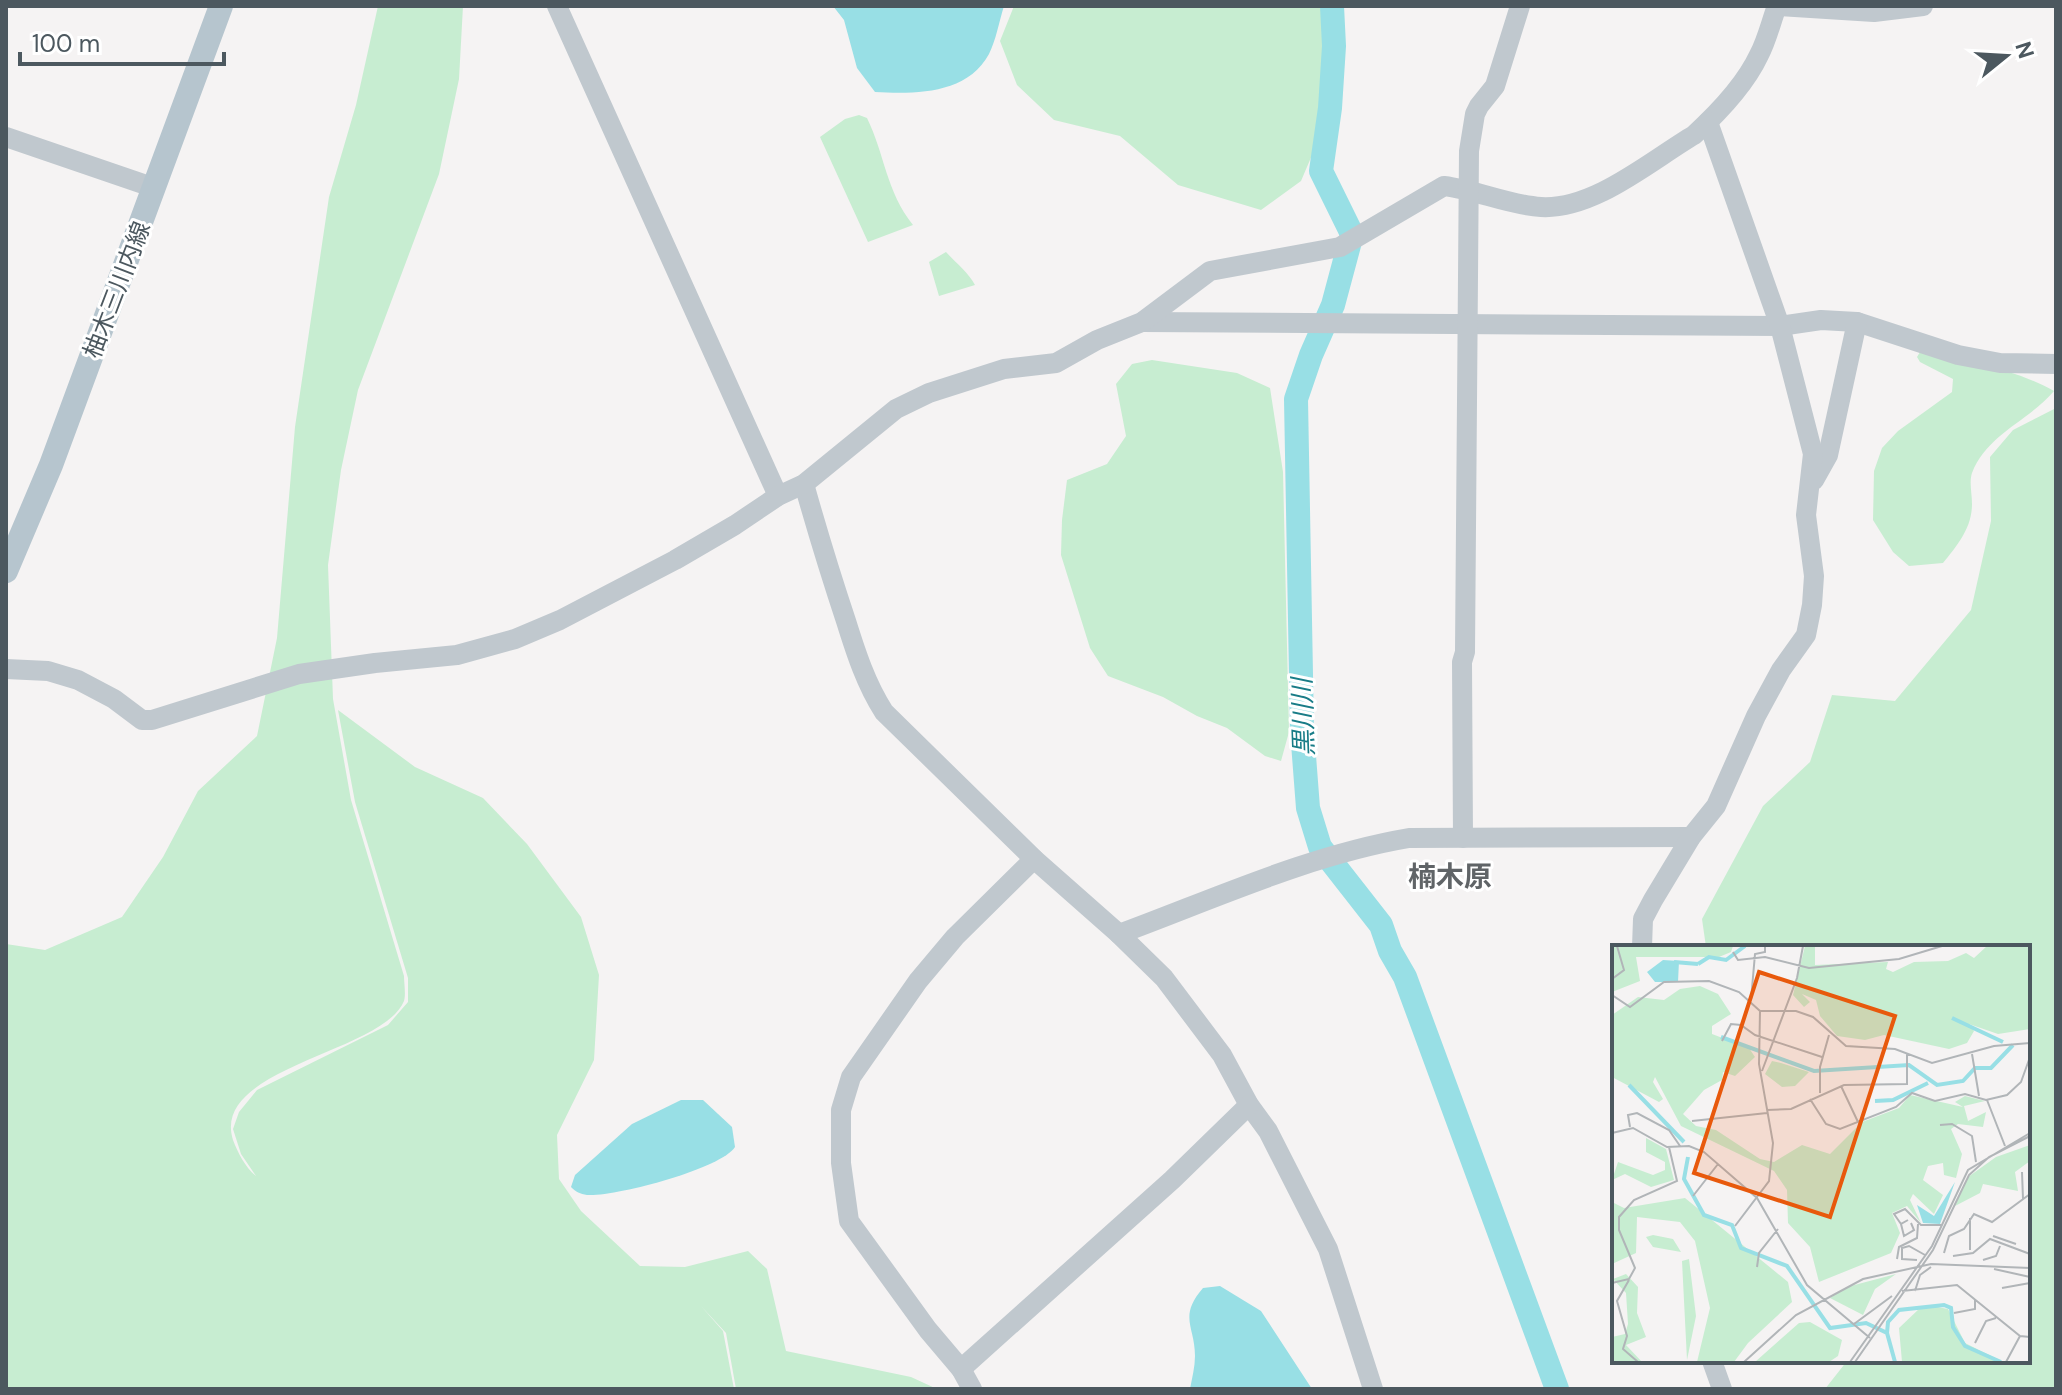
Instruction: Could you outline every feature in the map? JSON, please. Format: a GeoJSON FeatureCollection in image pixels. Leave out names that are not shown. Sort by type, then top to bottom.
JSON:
{"type":"FeatureCollection","features":[{"type":"Feature","properties":{"kind":"main road","name":"柚木三川内線"},"geometry":{"type":"LineString","coordinates":[[6,571],[51,465],[221,6]]}},
{"type":"Feature","properties":{"kind":"street"},"geometry":{"type":"LineString","coordinates":[[557,6],[778,496]]}},
{"type":"Feature","properties":{"kind":"street"},"geometry":{"type":"LineString","coordinates":[[1463,838],[1462,662],[1465,652],[1469,151],[1475,114],[1495,86],[1520,6]]}},
{"type":"Feature","properties":{"kind":"street"},"geometry":{"type":"LineString","coordinates":[[6,669],[48,671],[78,680],[114,699],[142,720],[152,720],[299,674],[457,655],[515,639],[560,620],[675,560],[778,496],[804,484],[896,409],[929,393],[1004,369],[1056,363],[1097,340],[1142,322],[1210,271],[1340,247],[1444,186],[1540,207],[1563,206],[1595,196],[1694,135],[1708,122],[1741,83],[1760,54],[1778,6],[1874,12],[1923,6]]}},
{"type":"Feature","properties":{"kind":"street"},"geometry":{"type":"LineString","coordinates":[[1642,945],[1643,919],[1691,837],[1716,806],[1756,716],[1781,670],[1806,635],[1812,605],[1814,576],[1806,515],[1813,454],[1780,326],[1708,122]]}},
{"type":"Feature","properties":{"kind":"street"},"geometry":{"type":"LineString","coordinates":[[6,137],[155,188]]}},
{"type":"Feature","properties":{"kind":"street"},"geometry":{"type":"LineString","coordinates":[[1142,322],[1780,326],[1821,320],[1857,322],[1958,355],[2000,363],[2056,364]]}},
{"type":"Feature","properties":{"kind":"street"},"geometry":{"type":"LineString","coordinates":[[1809,490],[1828,455],[1857,322]]}},
{"type":"Feature","properties":{"kind":"street"},"geometry":{"type":"LineString","coordinates":[[804,484],[823,552],[874,697],[884,712],[1034,859],[1164,978],[1222,1055],[1249,1105],[1268,1131],[1328,1249],[1373,1389]]}},
{"type":"Feature","properties":{"kind":"street"},"geometry":{"type":"LineString","coordinates":[[1119,934],[1236,889],[1366,845],[1409,838],[1691,837]]}},
{"type":"Feature","properties":{"kind":"street"},"geometry":{"type":"LineString","coordinates":[[972,1389],[961,1369],[928,1330],[849,1221],[841,1163],[841,1110],[851,1077],[918,981],[955,937],[1034,859]]}},
{"type":"Feature","properties":{"kind":"street"},"geometry":{"type":"LineString","coordinates":[[961,1369],[1172,1180],[1249,1105]]}},
{"type":"Feature","properties":{"kind":"street"},"geometry":{"type":"LineString","coordinates":[[1713,1363],[1722,1389]]}},
{"type":"Feature","properties":{"kind":"green space"},"geometry":{"type":"Polygon","coordinates":[[[378,6],[463,6],[459,79],[439,174],[358,390],[341,470],[328,565],[333,699],[351,800],[404,976],[405,998],[390,1019],[271,1078],[247,1095],[233,1115],[233,1129],[239,1112],[257,1090],[388,1025],[408,1002],[408,978],[355,802],[338,710],[415,767],[483,798],[527,844],[581,917],[599,975],[594,1060],[557,1135],[559,1179],[581,1211],[640,1266],[685,1267],[748,1251],[767,1269],[786,1351],[911,1377],[937,1389],[736,1389],[726,1333],[701,1306],[723,1331],[734,1389],[6,1389],[6,944],[45,950],[122,917],[163,857],[198,791],[257,736],[277,638],[295,427],[329,197],[356,105],[378,6]],[[233,1129],[235,1145],[245,1164],[256,1176],[241,1154],[233,1129]]]}},
{"type":"Feature","properties":{"kind":"green space"},"geometry":{"type":"Polygon","coordinates":[[[1014,6],[1325,6],[1321,134],[1301,181],[1261,210],[1178,185],[1120,136],[1054,120],[1017,85],[1000,41],[1014,6]]]}},
{"type":"Feature","properties":{"kind":"green space"},"geometry":{"type":"Polygon","coordinates":[[[859,115],[867,118],[891,186],[913,225],[868,242],[820,137],[845,119],[859,115]]]}},
{"type":"Feature","properties":{"kind":"green space"},"geometry":{"type":"Polygon","coordinates":[[[946,252],[975,285],[939,296],[929,262],[946,252]]]}},
{"type":"Feature","properties":{"kind":"green space"},"geometry":{"type":"Polygon","coordinates":[[[1920,352],[2006,371],[2054,391],[1998,438],[1979,460],[1971,477],[1972,504],[1967,529],[1943,563],[1909,566],[1893,552],[1873,520],[1874,471],[1882,448],[1898,431],[1952,392],[1953,379],[1920,362],[1917,357],[1920,352]]]}},
{"type":"Feature","properties":{"kind":"green space"},"geometry":{"type":"Polygon","coordinates":[[[1152,360],[1237,373],[1270,388],[1283,472],[1289,732],[1281,761],[1265,756],[1227,728],[1163,697],[1108,676],[1090,648],[1061,555],[1067,480],[1107,464],[1126,436],[1116,384],[1132,364],[1152,360]]]}},
{"type":"Feature","properties":{"kind":"green space"},"geometry":{"type":"Polygon","coordinates":[[[2056,408],[2056,1389],[1825,1389],[1845,1363],[2030,1363],[2030,945],[1706,945],[1702,919],[1763,806],[1810,762],[1832,695],[1895,701],[1971,610],[1991,521],[1990,457],[2013,430],[2056,408]]]}},
{"type":"Feature","properties":{"kind":"water"},"geometry":{"type":"Polygon","coordinates":[[[833,6],[1004,6],[989,54],[967,78],[938,89],[906,93],[875,92],[857,68],[844,20],[833,6]]]}},
{"type":"Feature","properties":{"kind":"water"},"geometry":{"type":"Polygon","coordinates":[[[681,1100],[703,1100],[732,1127],[735,1147],[710,1164],[642,1186],[587,1195],[571,1187],[575,1175],[632,1124],[681,1100]]]}},
{"type":"Feature","properties":{"kind":"water"},"geometry":{"type":"Polygon","coordinates":[[[1220,1286],[1261,1311],[1312,1389],[1190,1389],[1195,1356],[1189,1314],[1191,1307],[1203,1288],[1220,1286]]]}},
{"type":"Feature","properties":{"kind":"waterway","name":"黒川川"},"geometry":{"type":"LineString","coordinates":[[1332,6],[1334,46],[1330,108],[1321,171],[1352,234],[1333,305],[1296,399],[1302,730],[1308,808],[1320,847],[1381,925],[1390,951],[1405,977],[1557,1389]]}},
{"type":"Feature","properties":{"kind":"district","name":"楠木原"},"geometry":{"type":"Point","coordinates":[1450,876]}}]}
